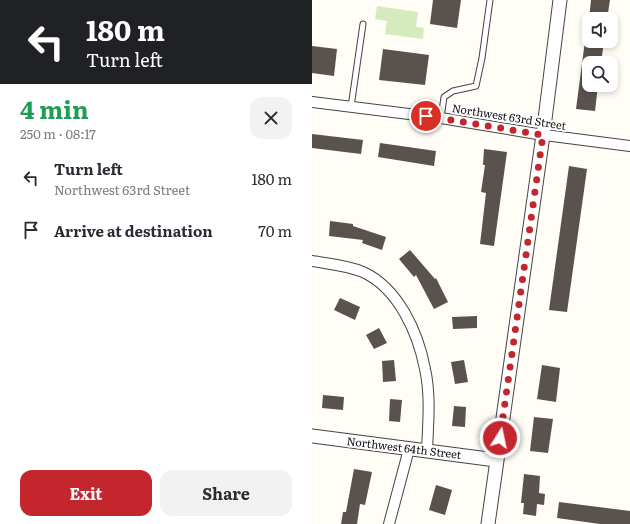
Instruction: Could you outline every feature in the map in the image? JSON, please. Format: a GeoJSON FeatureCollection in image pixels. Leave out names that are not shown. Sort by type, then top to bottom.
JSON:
{"type":"FeatureCollection","features":[{"type":"Feature","properties":{"kind":"street"},"geometry":{"type":"LineString","coordinates":[[488,524],[543,135],[560,0]]}},
{"type":"Feature","properties":{"kind":"street","name":"Northwest 63rd Street"},"geometry":{"type":"LineString","coordinates":[[312,102],[441,118],[543,135],[630,146]]}},
{"type":"Feature","properties":{"kind":"street"},"geometry":{"type":"LineString","coordinates":[[312,261],[345,266],[364,273],[385,286],[397,300],[415,336],[425,368],[429,408],[427,451]]}},
{"type":"Feature","properties":{"kind":"street","name":"Northwest 64th Street"},"geometry":{"type":"LineString","coordinates":[[312,436],[496,460]]}},
{"type":"Feature","properties":{"kind":"street"},"geometry":{"type":"LineString","coordinates":[[389,524],[409,449]]}},
{"type":"Feature","properties":{"kind":"lane"},"geometry":{"type":"LineString","coordinates":[[441,118],[444,97],[453,91],[476,86],[482,58],[490,0]]}},
{"type":"Feature","properties":{"kind":"lane"},"geometry":{"type":"LineString","coordinates":[[351,107],[363,24]]}},
{"type":"Feature","properties":{"kind":"green space"},"geometry":{"type":"Polygon","coordinates":[[[377,6],[418,12],[416,27],[424,28],[423,39],[385,34],[387,21],[375,19],[377,6]]]}},
{"type":"Feature","properties":{"kind":"building"},"geometry":{"type":"Polygon","coordinates":[[[433,0],[461,0],[457,28],[430,24],[433,0]]]}},
{"type":"Feature","properties":{"kind":"building"},"geometry":{"type":"Polygon","coordinates":[[[591,0],[610,0],[608,12],[590,12],[591,0]]]}},
{"type":"Feature","properties":{"kind":"building"},"geometry":{"type":"Polygon","coordinates":[[[312,46],[337,49],[334,76],[312,73],[312,46]]]}},
{"type":"Feature","properties":{"kind":"building"},"geometry":{"type":"Polygon","coordinates":[[[584,48],[603,48],[602,56],[583,56],[584,48]]]}},
{"type":"Feature","properties":{"kind":"building"},"geometry":{"type":"Polygon","coordinates":[[[383,49],[429,55],[425,85],[379,80],[383,49]]]}},
{"type":"Feature","properties":{"kind":"building"},"geometry":{"type":"Polygon","coordinates":[[[582,64],[582,92],[597,92],[595,111],[576,109],[582,64]]]}},
{"type":"Feature","properties":{"kind":"building"},"geometry":{"type":"Polygon","coordinates":[[[312,134],[363,140],[361,154],[312,148],[312,134]]]}},
{"type":"Feature","properties":{"kind":"building"},"geometry":{"type":"Polygon","coordinates":[[[380,143],[436,151],[434,166],[378,157],[380,143]]]}},
{"type":"Feature","properties":{"kind":"building"},"geometry":{"type":"Polygon","coordinates":[[[484,149],[507,152],[494,246],[480,244],[486,193],[481,192],[485,165],[483,165],[484,149]]]}},
{"type":"Feature","properties":{"kind":"building"},"geometry":{"type":"Polygon","coordinates":[[[569,166],[587,169],[567,312],[549,310],[569,166]]]}},
{"type":"Feature","properties":{"kind":"building"},"geometry":{"type":"Polygon","coordinates":[[[330,221],[353,224],[353,226],[386,237],[382,250],[362,243],[363,240],[329,236],[330,221]]]}},
{"type":"Feature","properties":{"kind":"building"},"geometry":{"type":"Polygon","coordinates":[[[410,250],[435,279],[436,278],[448,302],[434,309],[416,275],[414,277],[399,259],[410,250]]]}},
{"type":"Feature","properties":{"kind":"building"},"geometry":{"type":"Polygon","coordinates":[[[340,298],[360,307],[355,320],[334,310],[340,298]]]}},
{"type":"Feature","properties":{"kind":"building"},"geometry":{"type":"Polygon","coordinates":[[[477,316],[477,328],[453,329],[452,317],[477,316]]]}},
{"type":"Feature","properties":{"kind":"building"},"geometry":{"type":"Polygon","coordinates":[[[379,328],[387,343],[374,349],[366,335],[379,328]]]}},
{"type":"Feature","properties":{"kind":"building"},"geometry":{"type":"Polygon","coordinates":[[[394,360],[396,381],[383,382],[382,361],[394,360]]]}},
{"type":"Feature","properties":{"kind":"building"},"geometry":{"type":"Polygon","coordinates":[[[464,360],[468,382],[455,384],[451,362],[464,360]]]}},
{"type":"Feature","properties":{"kind":"building"},"geometry":{"type":"Polygon","coordinates":[[[542,365],[560,368],[556,402],[537,399],[542,365]]]}},
{"type":"Feature","properties":{"kind":"building"},"geometry":{"type":"Polygon","coordinates":[[[323,395],[344,397],[343,410],[322,408],[323,395]]]}},
{"type":"Feature","properties":{"kind":"building"},"geometry":{"type":"Polygon","coordinates":[[[390,399],[402,400],[400,422],[389,421],[390,399]]]}},
{"type":"Feature","properties":{"kind":"building"},"geometry":{"type":"Polygon","coordinates":[[[454,406],[466,407],[465,427],[452,426],[454,406]]]}},
{"type":"Feature","properties":{"kind":"building"},"geometry":{"type":"Polygon","coordinates":[[[534,417],[553,419],[548,453],[530,451],[534,417]]]}},
{"type":"Feature","properties":{"kind":"building"},"geometry":{"type":"Polygon","coordinates":[[[354,469],[372,472],[365,505],[360,504],[357,524],[341,524],[343,512],[346,512],[354,469]]]}},
{"type":"Feature","properties":{"kind":"building"},"geometry":{"type":"Polygon","coordinates":[[[524,474],[540,476],[539,493],[545,494],[544,505],[537,504],[536,516],[523,514],[524,503],[521,503],[524,474]]]}},
{"type":"Feature","properties":{"kind":"building"},"geometry":{"type":"Polygon","coordinates":[[[436,485],[452,490],[445,515],[429,510],[436,485]]]}},
{"type":"Feature","properties":{"kind":"building"},"geometry":{"type":"Polygon","coordinates":[[[559,502],[630,511],[630,524],[600,524],[557,518],[559,502]]]}},
{"type":"Feature","properties":{"kind":"route"},"geometry":{"type":"LineString","coordinates":[[426,116],[543,135],[500,438]]}}]}
